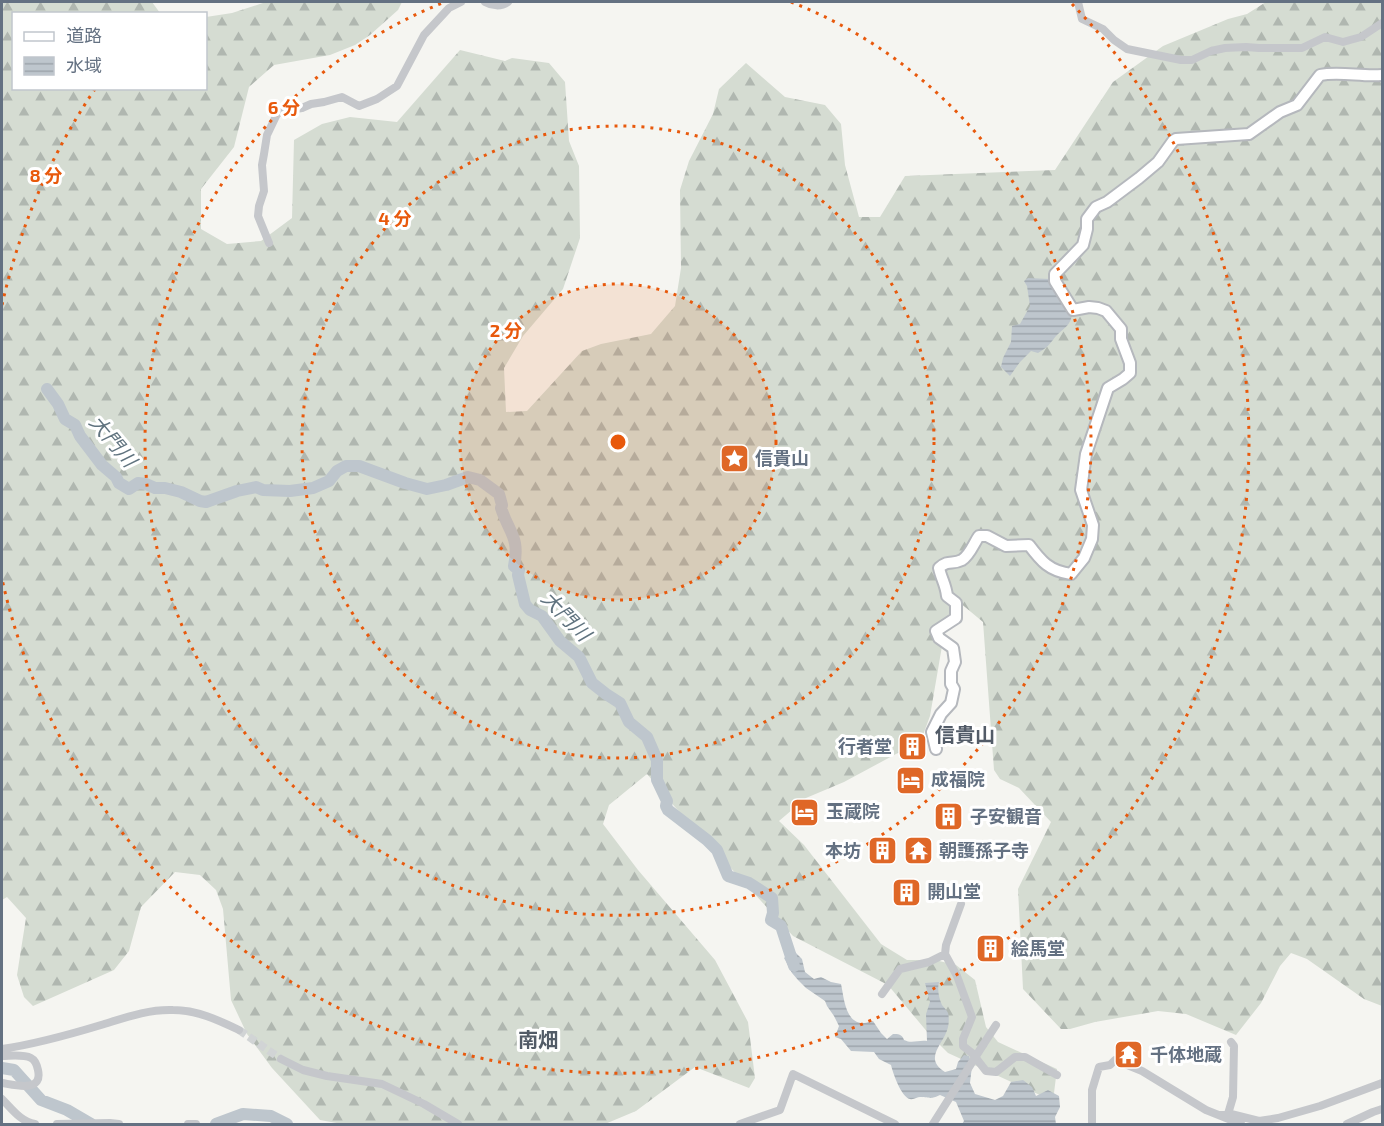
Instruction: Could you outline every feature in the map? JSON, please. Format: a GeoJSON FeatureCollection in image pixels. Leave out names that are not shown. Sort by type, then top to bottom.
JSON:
{"type":"FeatureCollection","features":[{"type":"Feature","properties":{"kind":"main road"},"geometry":{"type":"LineString","coordinates":[[936,749],[932,732],[941,714],[951,703],[954,689],[951,684],[951,671],[955,662],[953,648],[939,638],[936,631],[956,618],[956,603],[947,596],[939,568],[946,562],[965,558],[980,536],[1006,546],[1029,544],[1041,560],[1052,569],[1060,573],[1071,574],[1084,558],[1092,539],[1094,525],[1081,490],[1086,454],[1108,388],[1130,373],[1130,363],[1123,346],[1121,329],[1106,311],[1089,307],[1073,310],[1055,281],[1055,274],[1083,245],[1087,219],[1096,207],[1107,202],[1158,162],[1176,139],[1249,134],[1280,112],[1297,105],[1320,75],[1383,75]]}},
{"type":"Feature","properties":{"kind":"street"},"geometry":{"type":"LineString","coordinates":[[269,243],[258,216],[264,191],[262,165],[267,135],[277,114],[342,97],[359,106],[377,99],[397,86],[427,31],[449,8],[461,2]]}},
{"type":"Feature","properties":{"kind":"street"},"geometry":{"type":"LineString","coordinates":[[485,2],[492,5],[508,2]]}},
{"type":"Feature","properties":{"kind":"street"},"geometry":{"type":"LineString","coordinates":[[1078,2],[1082,19],[1103,29],[1127,49],[1181,60],[1192,60],[1211,51],[1226,48],[1302,48],[1325,37],[1343,42],[1361,37],[1383,22]]}},
{"type":"Feature","properties":{"kind":"street"},"geometry":{"type":"LineString","coordinates":[[961,904],[945,954],[957,976],[972,1017],[963,1039],[963,1046],[972,1053],[986,1071],[996,1072],[1016,1057],[1025,1057],[1057,1075]]}},
{"type":"Feature","properties":{"kind":"street"},"geometry":{"type":"LineString","coordinates":[[882,994],[900,969],[929,962],[945,954]]}},
{"type":"Feature","properties":{"kind":"street"},"geometry":{"type":"LineString","coordinates":[[2,1049],[40,1042],[156,1011],[190,1011],[239,1030]]}},
{"type":"Feature","properties":{"kind":"street"},"geometry":{"type":"LineString","coordinates":[[933,1125],[996,1025]]}},
{"type":"Feature","properties":{"kind":"street"},"geometry":{"type":"LineString","coordinates":[[1223,1115],[1233,1097],[1234,1046],[1232,1042]]}},
{"type":"Feature","properties":{"kind":"street"},"geometry":{"type":"LineString","coordinates":[[2,1056],[32,1058],[39,1073],[38,1080],[33,1084],[25,1086],[2,1083]]}},
{"type":"Feature","properties":{"kind":"street"},"geometry":{"type":"LineString","coordinates":[[281,1059],[303,1070],[327,1076],[382,1084],[424,1104],[458,1125]]}},
{"type":"Feature","properties":{"kind":"street"},"geometry":{"type":"LineString","coordinates":[[1092,1125],[1092,1090],[1099,1067],[1110,1065],[1115,1060],[1142,1071],[1206,1110],[1223,1115],[1241,1125]]}},
{"type":"Feature","properties":{"kind":"street"},"geometry":{"type":"LineString","coordinates":[[740,1125],[780,1110],[793,1074],[895,1125]]}},
{"type":"Feature","properties":{"kind":"street"},"geometry":{"type":"LineString","coordinates":[[1223,1115],[1231,1114],[1259,1121],[1278,1118],[1320,1106],[1383,1083]]}},
{"type":"Feature","properties":{"kind":"street"},"geometry":{"type":"LineString","coordinates":[[2,1099],[22,1119],[35,1125]]}},
{"type":"Feature","properties":{"kind":"street"},"geometry":{"type":"LineString","coordinates":[[1347,1125],[1383,1109]]}},
{"type":"Feature","properties":{"kind":"street"},"geometry":{"type":"LineString","coordinates":[[760,1117],[769,1125]]}},
{"type":"Feature","properties":{"kind":"street"},"geometry":{"type":"LineString","coordinates":[[57,1125],[110,1123],[119,1125]]}},
{"type":"Feature","properties":{"kind":"street"},"geometry":{"type":"LineString","coordinates":[[188,1125],[196,1125]]}},
{"type":"Feature","properties":{"kind":"green space"},"geometry":{"type":"Polygon","coordinates":[[[2,2],[152,2],[159,12],[12,12],[12,90],[207,90],[207,17],[232,13],[266,2],[402,2],[398,10],[355,45],[330,55],[274,65],[249,87],[234,147],[201,189],[201,229],[227,244],[261,241],[292,218],[294,140],[322,124],[350,117],[397,122],[460,50],[505,61],[512,58],[549,63],[565,82],[569,141],[579,166],[580,238],[563,289],[523,336],[504,368],[506,412],[527,411],[582,351],[601,344],[651,334],[675,306],[681,268],[680,190],[689,161],[713,114],[719,89],[746,63],[785,97],[825,105],[841,124],[845,165],[859,217],[880,217],[905,176],[1055,170],[1113,82],[1163,46],[1228,19],[1247,14],[1266,2],[1382,2],[1382,1006],[1364,999],[1307,959],[1291,953],[1280,966],[1261,1003],[1236,1035],[1186,1014],[1158,1011],[1061,1029],[1023,989],[1018,889],[1051,822],[1019,788],[1000,779],[994,770],[983,622],[959,602],[947,617],[930,716],[923,735],[909,747],[844,782],[806,798],[779,821],[804,845],[881,944],[907,960],[935,960],[956,965],[975,980],[986,1027],[998,1042],[1057,1069],[1053,1101],[948,1053],[888,985],[793,936],[647,774],[609,805],[603,824],[638,870],[715,960],[748,1022],[755,1078],[749,1088],[695,1067],[636,1111],[605,1124],[342,1124],[320,1120],[272,1068],[247,1034],[231,1000],[223,909],[216,890],[200,875],[175,872],[141,907],[129,951],[114,970],[33,1006],[24,997],[17,975],[26,918],[7,897],[2,900],[2,2]]]}},
{"type":"Feature","properties":{"kind":"water"},"geometry":{"type":"Polygon","coordinates":[[[1028,278],[1049,279],[1072,314],[1067,326],[1047,347],[1038,353],[1031,351],[1010,376],[1001,367],[1011,342],[1012,326],[1020,324],[1030,306],[1024,281],[1028,278]]]}},
{"type":"Feature","properties":{"kind":"water"},"geometry":{"type":"Polygon","coordinates":[[[791,952],[795,952],[802,959],[805,972],[814,979],[821,977],[841,984],[849,1015],[858,1022],[873,1021],[887,1039],[897,1034],[907,1041],[927,1041],[926,1014],[930,1002],[925,983],[939,982],[939,997],[948,1013],[949,1020],[946,1033],[935,1056],[938,1067],[945,1072],[956,1069],[964,1055],[969,1056],[972,1066],[970,1083],[975,1094],[995,1100],[1003,1096],[1011,1082],[1023,1080],[1032,1087],[1036,1096],[1048,1090],[1059,1096],[1060,1107],[1055,1117],[1056,1124],[962,1124],[964,1121],[956,1102],[940,1095],[932,1098],[911,1099],[907,1097],[898,1084],[891,1065],[879,1059],[874,1052],[851,1051],[841,1039],[835,1037],[839,1026],[825,1001],[798,980],[784,958],[791,952]]]}},
{"type":"Feature","properties":{"kind":"waterway","name":"大門川"},"geometry":{"type":"LineString","coordinates":[[47,389],[65,419],[75,425],[80,436],[102,465],[116,477],[119,483],[129,489],[138,483],[146,484],[155,488],[181,492],[206,502],[256,487],[263,490],[290,491],[313,488],[329,481],[337,471],[346,466],[359,466],[427,489],[468,477],[480,480],[499,494],[501,508],[515,541],[514,566],[519,570],[518,575],[525,604],[530,610],[542,616],[560,641],[579,657],[592,683],[620,703],[629,722],[647,737],[657,760],[657,780],[667,801],[668,810],[717,850],[728,876],[749,883],[772,898],[771,920],[781,926],[794,966]]}},
{"type":"Feature","properties":{"kind":"waterway"},"geometry":{"type":"LineString","coordinates":[[2,1068],[14,1070],[41,1100],[67,1110],[91,1124]]}},
{"type":"Feature","properties":{"kind":"waterway"},"geometry":{"type":"LineString","coordinates":[[216,1124],[243,1114],[271,1116],[287,1124]]}},
{"type":"Feature","properties":{"kind":"tunnel"},"geometry":{"type":"LineString","coordinates":[[239,1030],[281,1059]]}},
{"type":"Feature","properties":{"kind":"place","name":"信貴山"},"geometry":{"type":"Point","coordinates":[734,459]}},
{"type":"Feature","properties":{"kind":"place","name":"行者堂"},"geometry":{"type":"Point","coordinates":[913,747]}},
{"type":"Feature","properties":{"kind":"place","name":"成福院"},"geometry":{"type":"Point","coordinates":[910,780]}},
{"type":"Feature","properties":{"kind":"place","name":"玉蔵院"},"geometry":{"type":"Point","coordinates":[805,812]}},
{"type":"Feature","properties":{"kind":"place","name":"子安観音"},"geometry":{"type":"Point","coordinates":[949,817]}},
{"type":"Feature","properties":{"kind":"place","name":"本坊"},"geometry":{"type":"Point","coordinates":[882,851]}},
{"type":"Feature","properties":{"kind":"place","name":"朝護孫子寺"},"geometry":{"type":"Point","coordinates":[918,851]}},
{"type":"Feature","properties":{"kind":"place","name":"開山堂"},"geometry":{"type":"Point","coordinates":[906,892]}},
{"type":"Feature","properties":{"kind":"place","name":"絵馬堂"},"geometry":{"type":"Point","coordinates":[990,949]}},
{"type":"Feature","properties":{"kind":"place","name":"千体地蔵"},"geometry":{"type":"Point","coordinates":[1129,1055]}},
{"type":"Feature","properties":{"kind":"district","name":"信貴山"},"geometry":{"type":"Point","coordinates":[965,735]}},
{"type":"Feature","properties":{"kind":"district","name":"南畑"},"geometry":{"type":"Point","coordinates":[538,1040]}}]}
